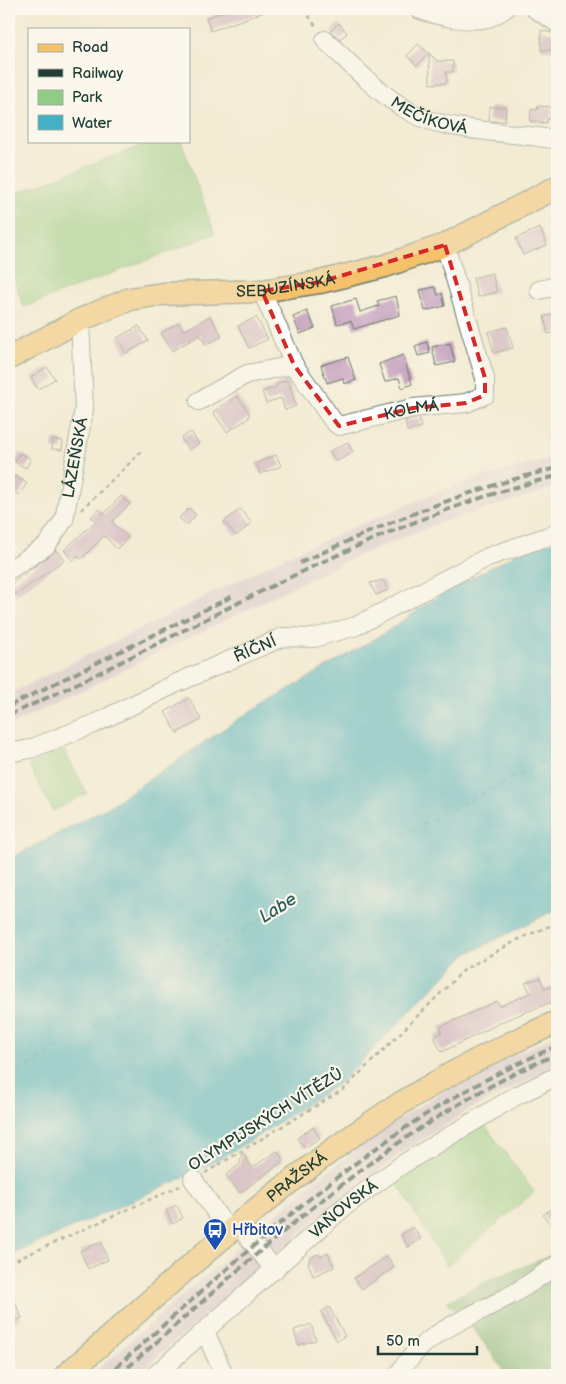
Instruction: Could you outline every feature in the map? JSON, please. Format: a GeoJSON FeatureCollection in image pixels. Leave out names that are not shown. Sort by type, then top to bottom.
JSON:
{"type":"FeatureCollection","features":[{"type":"Feature","properties":{"kind":"main road","name":"SEBUZÍNSKÁ"},"geometry":{"type":"LineString","coordinates":[[9,358],[80,320],[130,299],[162,294],[262,291],[320,282],[385,266],[445,245],[557,187]]}},
{"type":"Feature","properties":{"kind":"main road","name":"PRAŽSKÁ"},"geometry":{"type":"LineString","coordinates":[[66,1375],[233,1229],[286,1186],[366,1126],[462,1068],[557,1022]]}},
{"type":"Feature","properties":{"kind":"street"},"geometry":{"type":"LineString","coordinates":[[418,9],[448,17],[470,19],[488,18],[505,9]]}},
{"type":"Feature","properties":{"kind":"street"},"geometry":{"type":"LineString","coordinates":[[535,9],[557,23]]}},
{"type":"Feature","properties":{"kind":"street","name":"MEČÍKOVÁ"},"geometry":{"type":"LineString","coordinates":[[325,40],[389,99],[416,115],[454,126],[557,140]]}},
{"type":"Feature","properties":{"kind":"street","name":"KOLMÁ"},"geometry":{"type":"LineString","coordinates":[[262,291],[294,365],[333,421],[340,426],[413,408],[466,403],[485,394],[486,378],[445,245]]}},
{"type":"Feature","properties":{"kind":"street"},"geometry":{"type":"LineString","coordinates":[[539,290],[557,286]]}},
{"type":"Feature","properties":{"kind":"street","name":"LÁZEŇSKÁ"},"geometry":{"type":"LineString","coordinates":[[9,570],[46,546],[64,520],[84,409],[80,320]]}},
{"type":"Feature","properties":{"kind":"street"},"geometry":{"type":"LineString","coordinates":[[199,401],[247,374],[294,365]]}},
{"type":"Feature","properties":{"kind":"street","name":"ŘÍČNÍ"},"geometry":{"type":"LineString","coordinates":[[9,753],[30,749],[94,724],[177,683],[283,637],[314,638],[356,626],[488,557],[557,534]]}},
{"type":"Feature","properties":{"kind":"street","name":"VAŇOVSKÁ"},"geometry":{"type":"LineString","coordinates":[[155,1375],[275,1270],[344,1206],[403,1164],[516,1096],[557,1076]]}},
{"type":"Feature","properties":{"kind":"street"},"geometry":{"type":"LineString","coordinates":[[193,1179],[233,1229],[275,1270]]}},
{"type":"Feature","properties":{"kind":"street"},"geometry":{"type":"LineString","coordinates":[[398,1375],[407,1360],[446,1327],[509,1296],[557,1265]]}},
{"type":"Feature","properties":{"kind":"street"},"geometry":{"type":"LineString","coordinates":[[205,1331],[224,1375]]}},
{"type":"Feature","properties":{"kind":"path"},"geometry":{"type":"LineString","coordinates":[[304,9],[325,40]]}},
{"type":"Feature","properties":{"kind":"path"},"geometry":{"type":"LineString","coordinates":[[64,520],[88,506],[143,450]]}},
{"type":"Feature","properties":{"kind":"path","name":"OLYMPIJSKÝCH VÍTĚZŮ"},"geometry":{"type":"LineString","coordinates":[[9,1262],[193,1179],[344,1089],[465,969],[522,938],[557,923]]}},
{"type":"Feature","properties":{"kind":"highlighted area"},"geometry":{"type":"Polygon","coordinates":[[[445,245],[485,378],[485,395],[466,403],[413,408],[339,426],[294,365],[262,291],[320,282],[445,245]]]}},
{"type":"Feature","properties":{"kind":"shaded area"},"geometry":{"type":"Polygon","coordinates":[[[557,457],[557,487],[439,523],[348,560],[9,726],[9,694],[287,556],[429,495],[477,479],[557,457]]]}},
{"type":"Feature","properties":{"kind":"shaded area"},"geometry":{"type":"Polygon","coordinates":[[[557,1034],[557,1066],[472,1108],[403,1152],[330,1207],[136,1375],[91,1375],[311,1184],[386,1127],[458,1082],[557,1034]]]}},
{"type":"Feature","properties":{"kind":"green space"},"geometry":{"type":"Polygon","coordinates":[[[151,142],[181,142],[215,234],[24,307],[9,265],[9,196],[151,142]]]}},
{"type":"Feature","properties":{"kind":"green space"},"geometry":{"type":"Polygon","coordinates":[[[63,749],[87,793],[53,811],[29,766],[63,749]]]}},
{"type":"Feature","properties":{"kind":"green space"},"geometry":{"type":"Polygon","coordinates":[[[481,1120],[534,1192],[447,1266],[393,1176],[481,1120]]]}},
{"type":"Feature","properties":{"kind":"green space"},"geometry":{"type":"Polygon","coordinates":[[[557,1253],[557,1375],[507,1375],[467,1320],[446,1302],[487,1281],[557,1253]]]}},
{"type":"Feature","properties":{"kind":"water","name":"Labe"},"geometry":{"type":"Polygon","coordinates":[[[557,540],[557,909],[465,955],[342,1081],[250,1141],[194,1173],[9,1256],[9,859],[108,807],[243,716],[388,631],[440,595],[517,553],[557,540]]]}},
{"type":"Feature","properties":{"kind":"building"},"geometry":{"type":"Polygon","coordinates":[[[230,9],[269,10],[211,31],[206,18],[230,9]]]}},
{"type":"Feature","properties":{"kind":"building"},"geometry":{"type":"Polygon","coordinates":[[[339,23],[347,33],[340,39],[330,31],[339,23]]]}},
{"type":"Feature","properties":{"kind":"building"},"geometry":{"type":"Polygon","coordinates":[[[541,30],[557,34],[557,50],[541,50],[541,30]]]}},
{"type":"Feature","properties":{"kind":"building"},"geometry":{"type":"Polygon","coordinates":[[[418,44],[428,53],[417,66],[407,56],[418,44]]]}},
{"type":"Feature","properties":{"kind":"building"},"geometry":{"type":"Polygon","coordinates":[[[429,53],[437,61],[453,61],[453,72],[446,72],[447,83],[430,84],[429,53]]]}},
{"type":"Feature","properties":{"kind":"building"},"geometry":{"type":"Polygon","coordinates":[[[538,106],[552,107],[550,119],[547,119],[546,123],[530,121],[531,109],[537,110],[538,106]]]}},
{"type":"Feature","properties":{"kind":"building"},"geometry":{"type":"Polygon","coordinates":[[[490,107],[506,107],[505,121],[489,121],[490,107]]]}},
{"type":"Feature","properties":{"kind":"building"},"geometry":{"type":"Polygon","coordinates":[[[540,228],[547,245],[523,255],[516,238],[540,228]]]}},
{"type":"Feature","properties":{"kind":"building"},"geometry":{"type":"Polygon","coordinates":[[[492,273],[497,292],[478,297],[473,278],[492,273]]]}},
{"type":"Feature","properties":{"kind":"building"},"geometry":{"type":"Polygon","coordinates":[[[435,287],[438,295],[442,293],[445,306],[425,311],[420,290],[435,287]]]}},
{"type":"Feature","properties":{"kind":"building"},"geometry":{"type":"Polygon","coordinates":[[[396,296],[400,315],[354,329],[351,321],[337,324],[332,306],[356,299],[360,312],[379,306],[377,301],[396,296]]]}},
{"type":"Feature","properties":{"kind":"building"},"geometry":{"type":"Polygon","coordinates":[[[307,311],[315,328],[300,334],[293,317],[307,311]]]}},
{"type":"Feature","properties":{"kind":"building"},"geometry":{"type":"Polygon","coordinates":[[[557,314],[557,332],[548,334],[544,316],[557,314]]]}},
{"type":"Feature","properties":{"kind":"building"},"geometry":{"type":"Polygon","coordinates":[[[210,316],[222,336],[206,345],[200,335],[172,351],[161,333],[179,323],[184,331],[210,316]]]}},
{"type":"Feature","properties":{"kind":"building"},"geometry":{"type":"Polygon","coordinates":[[[256,317],[268,339],[249,348],[238,326],[256,317]]]}},
{"type":"Feature","properties":{"kind":"building"},"geometry":{"type":"Polygon","coordinates":[[[139,326],[148,341],[126,353],[117,338],[139,326]]]}},
{"type":"Feature","properties":{"kind":"building"},"geometry":{"type":"Polygon","coordinates":[[[507,327],[513,348],[494,353],[488,332],[507,327]]]}},
{"type":"Feature","properties":{"kind":"building"},"geometry":{"type":"Polygon","coordinates":[[[427,342],[430,353],[418,356],[415,346],[427,342]]]}},
{"type":"Feature","properties":{"kind":"building"},"geometry":{"type":"Polygon","coordinates":[[[450,343],[455,362],[436,366],[432,347],[450,343]]]}},
{"type":"Feature","properties":{"kind":"building"},"geometry":{"type":"Polygon","coordinates":[[[403,355],[412,384],[402,388],[399,378],[385,382],[379,364],[403,355]]]}},
{"type":"Feature","properties":{"kind":"building"},"geometry":{"type":"Polygon","coordinates":[[[348,357],[356,380],[344,384],[343,378],[327,383],[321,365],[348,357]]]}},
{"type":"Feature","properties":{"kind":"building"},"geometry":{"type":"Polygon","coordinates":[[[47,367],[55,379],[38,389],[31,377],[47,367]]]}},
{"type":"Feature","properties":{"kind":"building"},"geometry":{"type":"Polygon","coordinates":[[[288,380],[296,406],[285,410],[281,398],[266,403],[262,392],[277,387],[276,384],[288,380]]]}},
{"type":"Feature","properties":{"kind":"building"},"geometry":{"type":"Polygon","coordinates":[[[237,396],[249,413],[249,418],[227,432],[213,412],[237,396]]]}},
{"type":"Feature","properties":{"kind":"building"},"geometry":{"type":"Polygon","coordinates":[[[419,418],[421,427],[407,431],[405,421],[419,418]]]}},
{"type":"Feature","properties":{"kind":"building"},"geometry":{"type":"Polygon","coordinates":[[[191,432],[199,444],[189,450],[181,438],[191,432]]]}},
{"type":"Feature","properties":{"kind":"building"},"geometry":{"type":"Polygon","coordinates":[[[53,439],[63,441],[62,450],[52,449],[53,439]]]}},
{"type":"Feature","properties":{"kind":"building"},"geometry":{"type":"Polygon","coordinates":[[[348,442],[353,452],[336,462],[330,451],[348,442]]]}},
{"type":"Feature","properties":{"kind":"building"},"geometry":{"type":"Polygon","coordinates":[[[20,453],[31,459],[26,468],[15,462],[20,453]]]}},
{"type":"Feature","properties":{"kind":"building"},"geometry":{"type":"Polygon","coordinates":[[[276,455],[281,466],[260,474],[256,463],[276,455]]]}},
{"type":"Feature","properties":{"kind":"building"},"geometry":{"type":"Polygon","coordinates":[[[15,476],[27,483],[19,495],[9,490],[15,476]]]}},
{"type":"Feature","properties":{"kind":"building"},"geometry":{"type":"Polygon","coordinates":[[[121,496],[130,504],[112,522],[128,538],[117,549],[104,536],[81,559],[78,556],[73,561],[64,550],[96,521],[91,517],[99,509],[104,514],[121,496]]]}},
{"type":"Feature","properties":{"kind":"building"},"geometry":{"type":"Polygon","coordinates":[[[189,508],[196,515],[187,525],[179,518],[189,508]]]}},
{"type":"Feature","properties":{"kind":"building"},"geometry":{"type":"Polygon","coordinates":[[[240,509],[252,523],[236,536],[224,522],[240,509]]]}},
{"type":"Feature","properties":{"kind":"building"},"geometry":{"type":"Polygon","coordinates":[[[56,550],[64,560],[16,595],[10,585],[56,550]]]}},
{"type":"Feature","properties":{"kind":"building"},"geometry":{"type":"Polygon","coordinates":[[[383,580],[388,590],[376,595],[370,583],[383,580]]]}},
{"type":"Feature","properties":{"kind":"building"},"geometry":{"type":"Polygon","coordinates":[[[189,698],[201,720],[177,733],[165,712],[189,698]]]}},
{"type":"Feature","properties":{"kind":"building"},"geometry":{"type":"Polygon","coordinates":[[[540,978],[545,989],[552,986],[554,989],[557,988],[557,1000],[508,1019],[442,1052],[434,1037],[442,1032],[440,1027],[497,1001],[500,1006],[531,993],[525,983],[540,978]]]}},
{"type":"Feature","properties":{"kind":"building"},"geometry":{"type":"Polygon","coordinates":[[[313,1127],[320,1138],[304,1148],[297,1138],[313,1127]]]}},
{"type":"Feature","properties":{"kind":"building"},"geometry":{"type":"Polygon","coordinates":[[[277,1151],[284,1160],[240,1193],[226,1175],[240,1164],[242,1152],[252,1168],[277,1151]]]}},
{"type":"Feature","properties":{"kind":"building"},"geometry":{"type":"Polygon","coordinates":[[[557,1204],[557,1220],[551,1225],[543,1215],[557,1204]]]}},
{"type":"Feature","properties":{"kind":"building"},"geometry":{"type":"Polygon","coordinates":[[[177,1205],[183,1218],[172,1224],[166,1210],[177,1205]]]}},
{"type":"Feature","properties":{"kind":"building"},"geometry":{"type":"Polygon","coordinates":[[[413,1227],[421,1239],[408,1247],[401,1235],[413,1227]]]}},
{"type":"Feature","properties":{"kind":"building"},"geometry":{"type":"Polygon","coordinates":[[[101,1242],[108,1260],[88,1269],[80,1251],[101,1242]]]}},
{"type":"Feature","properties":{"kind":"building"},"geometry":{"type":"Polygon","coordinates":[[[328,1253],[334,1267],[313,1276],[308,1262],[310,1261],[309,1258],[318,1254],[320,1257],[328,1253]]]}},
{"type":"Feature","properties":{"kind":"building"},"geometry":{"type":"Polygon","coordinates":[[[387,1256],[394,1267],[362,1289],[354,1278],[387,1256]]]}},
{"type":"Feature","properties":{"kind":"building"},"geometry":{"type":"Polygon","coordinates":[[[9,1289],[22,1318],[9,1324],[9,1289]]]}},
{"type":"Feature","properties":{"kind":"building"},"geometry":{"type":"Polygon","coordinates":[[[329,1307],[345,1336],[337,1341],[321,1312],[329,1307]]]}},
{"type":"Feature","properties":{"kind":"building"},"geometry":{"type":"Polygon","coordinates":[[[311,1324],[316,1340],[298,1345],[294,1330],[311,1324]]]}},
{"type":"Feature","properties":{"kind":"ferry route"},"geometry":{"type":"LineString","coordinates":[[9,1079],[356,859],[557,755]]}},
{"type":"Feature","properties":{"kind":"railway"},"geometry":{"type":"LineString","coordinates":[[300,563],[394,521],[458,497],[557,468]]}},
{"type":"Feature","properties":{"kind":"railway"},"geometry":{"type":"LineString","coordinates":[[9,715],[346,551],[414,522],[485,497],[557,476]]}},
{"type":"Feature","properties":{"kind":"railway"},"geometry":{"type":"LineString","coordinates":[[9,706],[235,595]]}},
{"type":"Feature","properties":{"kind":"railway"},"geometry":{"type":"LineString","coordinates":[[107,1375],[246,1252],[355,1164],[411,1124],[451,1099],[493,1076],[557,1046]]}},
{"type":"Feature","properties":{"kind":"railway"},"geometry":{"type":"LineString","coordinates":[[119,1375],[273,1240],[380,1156],[437,1118],[495,1084],[557,1054]]}},
{"type":"Feature","properties":{"kind":"place","name":"Hřbitov"},"geometry":{"type":"Point","coordinates":[215,1251]}}]}
